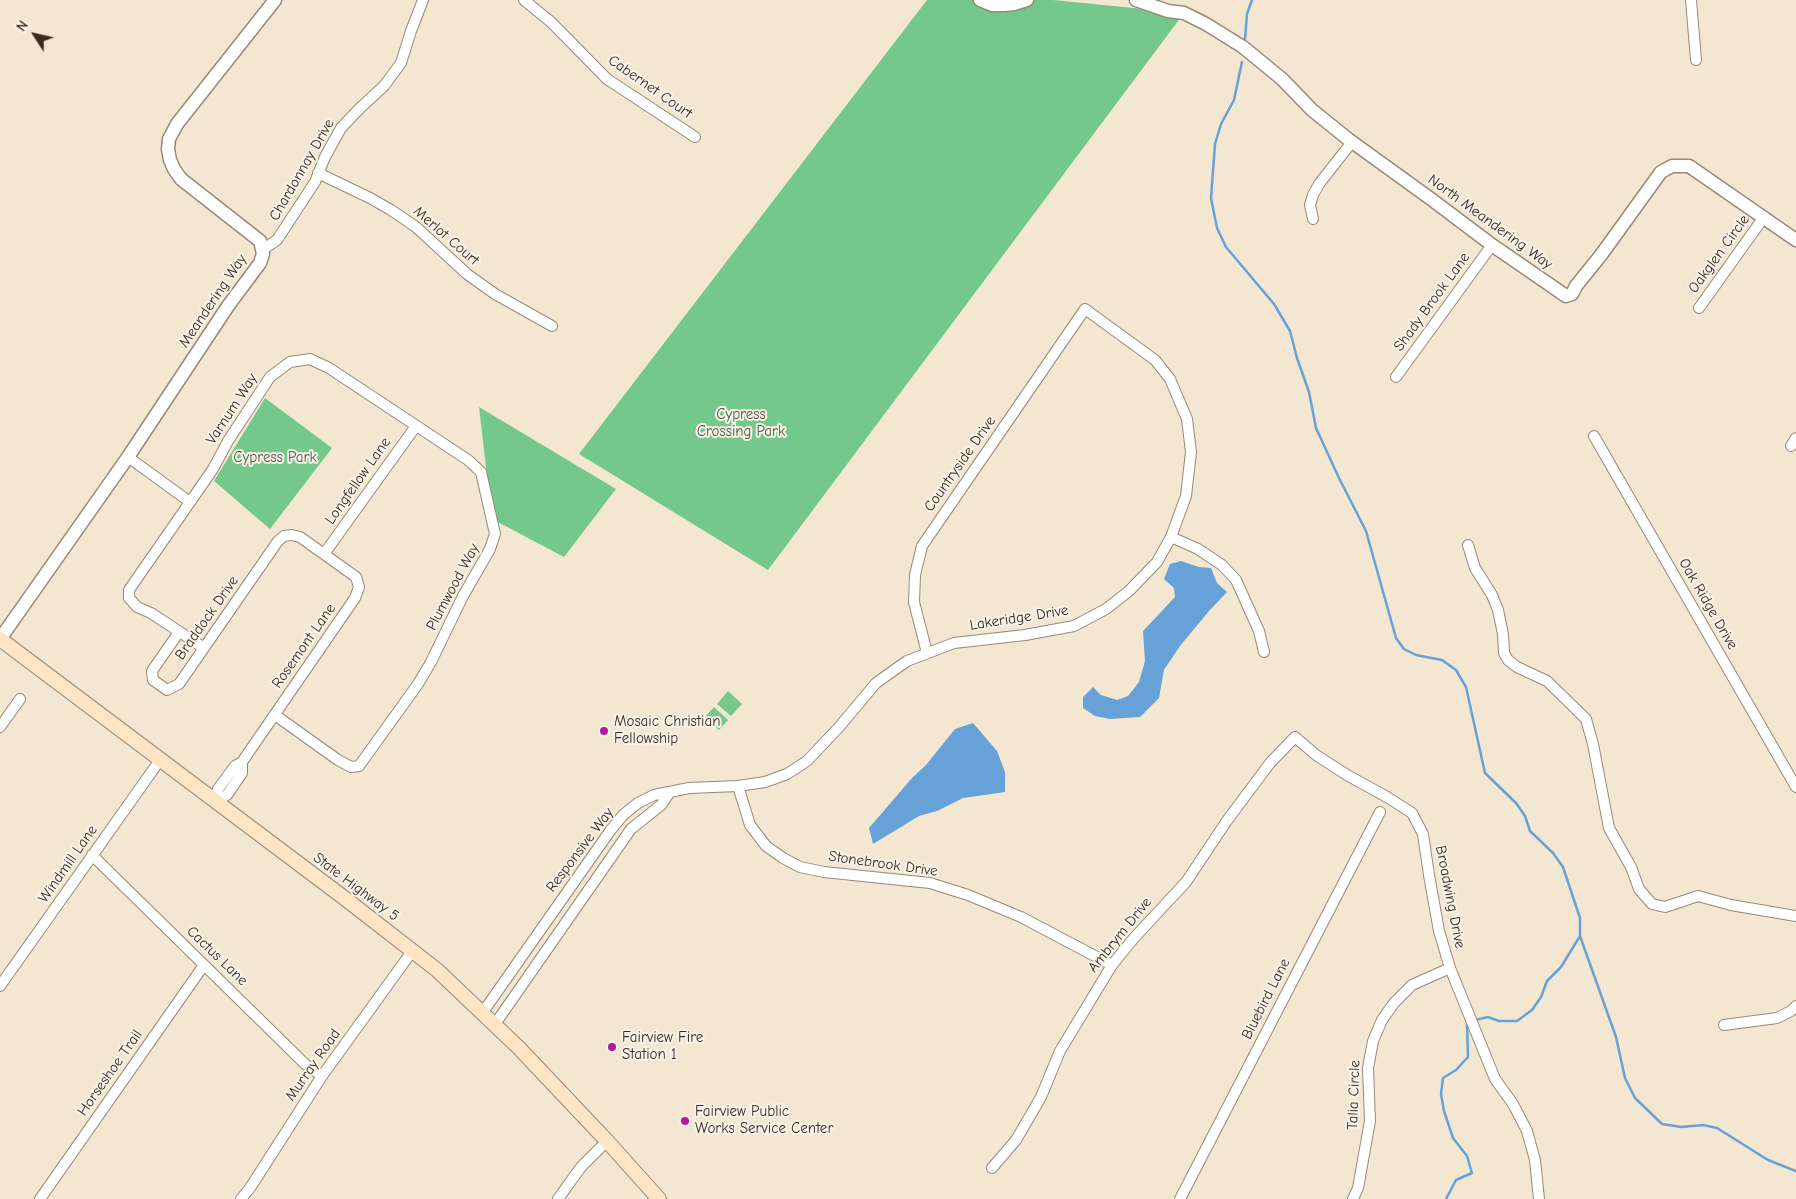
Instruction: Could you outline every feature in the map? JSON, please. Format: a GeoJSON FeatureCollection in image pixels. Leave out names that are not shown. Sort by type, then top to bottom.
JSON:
{"type":"FeatureCollection","features":[{"type":"Feature","properties":{"kind":"main road","name":"State Highway 5"},"geometry":{"type":"LineString","coordinates":[[0,639],[413,950],[495,1024],[607,1141],[659,1199]]}},
{"type":"Feature","properties":{"kind":"street","name":"Meandering Way"},"geometry":{"type":"LineString","coordinates":[[0,639],[128,457],[228,306],[260,264],[262,250],[260,241],[182,179],[174,170],[168,149],[169,139],[177,124],[275,0]]}},
{"type":"Feature","properties":{"kind":"street","name":"Chardonnay Drive"},"geometry":{"type":"LineString","coordinates":[[262,250],[278,240],[315,182],[325,157],[341,128],[384,86],[401,63],[423,0]]}},
{"type":"Feature","properties":{"kind":"street","name":"Cabernet Court"},"geometry":{"type":"LineString","coordinates":[[524,0],[551,22],[607,79],[695,137]]}},
{"type":"Feature","properties":{"kind":"street"},"geometry":{"type":"LineString","coordinates":[[980,0],[992,5],[1005,5],[1026,0]]}},
{"type":"Feature","properties":{"kind":"street","name":"North Meandering Way"},"geometry":{"type":"LineString","coordinates":[[1136,0],[1168,11],[1184,13],[1244,47],[1282,79],[1312,110],[1352,142],[1492,245],[1566,296],[1572,294],[1661,172],[1672,166],[1689,166],[1796,240]]}},
{"type":"Feature","properties":{"kind":"street"},"geometry":{"type":"LineString","coordinates":[[1691,0],[1696,60]]}},
{"type":"Feature","properties":{"kind":"street"},"geometry":{"type":"LineString","coordinates":[[1313,220],[1310,205],[1313,195],[1319,184],[1352,142]]}},
{"type":"Feature","properties":{"kind":"street","name":"Merlot Court"},"geometry":{"type":"LineString","coordinates":[[318,173],[391,210],[416,227],[474,279],[495,294],[552,326]]}},
{"type":"Feature","properties":{"kind":"street","name":"Oakglen Circle"},"geometry":{"type":"LineString","coordinates":[[1699,308],[1764,217]]}},
{"type":"Feature","properties":{"kind":"street","name":"Shady Brook Lane"},"geometry":{"type":"LineString","coordinates":[[1396,377],[1492,245]]}},
{"type":"Feature","properties":{"kind":"street","name":"Lakeridge Drive"},"geometry":{"type":"LineString","coordinates":[[670,792],[689,788],[738,786],[765,782],[787,774],[807,761],[840,726],[876,683],[907,661],[954,643],[1025,636],[1074,626],[1103,611],[1129,591],[1157,562],[1171,537],[1186,496],[1191,452],[1187,420],[1170,379],[1155,360],[1085,309]]}},
{"type":"Feature","properties":{"kind":"street","name":"Countryside Drive"},"geometry":{"type":"LineString","coordinates":[[928,653],[914,602],[915,575],[922,546],[1085,309]]}},
{"type":"Feature","properties":{"kind":"street","name":"Varnum Way"},"geometry":{"type":"LineString","coordinates":[[178,632],[151,613],[137,607],[129,598],[129,590],[213,469],[228,441],[270,378],[290,362],[310,359],[329,368],[416,426]]}},
{"type":"Feature","properties":{"kind":"street","name":"Longfellow Lane"},"geometry":{"type":"LineString","coordinates":[[324,554],[416,426]]}},
{"type":"Feature","properties":{"kind":"street","name":"Plumwood Way"},"geometry":{"type":"LineString","coordinates":[[275,715],[338,760],[351,767],[359,766],[418,684],[431,662],[463,596],[490,550],[495,534],[481,472],[468,460],[416,426]]}},
{"type":"Feature","properties":{"kind":"street","name":"Oak Ridge Drive"},"geometry":{"type":"LineString","coordinates":[[1594,436],[1796,787]]}},
{"type":"Feature","properties":{"kind":"street"},"geometry":{"type":"LineString","coordinates":[[128,457],[190,502]]}},
{"type":"Feature","properties":{"kind":"street","name":"Braddock Drive"},"geometry":{"type":"LineString","coordinates":[[178,632],[152,671],[153,680],[167,690],[179,684],[278,541],[284,536],[292,535],[300,538],[324,554]]}},
{"type":"Feature","properties":{"kind":"street"},"geometry":{"type":"LineString","coordinates":[[1171,537],[1198,549],[1222,565],[1236,580],[1259,632],[1264,652]]}},
{"type":"Feature","properties":{"kind":"street"},"geometry":{"type":"LineString","coordinates":[[1468,545],[1475,568],[1492,595],[1498,610],[1503,634],[1504,654],[1508,660],[1547,681],[1586,718],[1609,828],[1631,867],[1639,889],[1652,904],[1665,907],[1698,896],[1731,905],[1796,916]]}},
{"type":"Feature","properties":{"kind":"street","name":"Rosemont Lane"},"geometry":{"type":"LineString","coordinates":[[215,801],[218,789],[235,766],[242,762],[355,598],[359,588],[356,577],[324,554]]}},
{"type":"Feature","properties":{"kind":"street"},"geometry":{"type":"LineString","coordinates":[[178,632],[204,648]]}},
{"type":"Feature","properties":{"kind":"street"},"geometry":{"type":"LineString","coordinates":[[0,727],[20,699]]}},
{"type":"Feature","properties":{"kind":"street","name":"Ambrym Drive"},"geometry":{"type":"LineString","coordinates":[[992,1168],[1016,1140],[1041,1097],[1060,1051],[1112,965],[1134,938],[1186,882],[1226,822],[1270,763],[1295,737]]}},
{"type":"Feature","properties":{"kind":"street","name":"Broadwing Drive"},"geometry":{"type":"LineString","coordinates":[[1295,737],[1316,756],[1388,797],[1412,813],[1424,834],[1428,875],[1439,931],[1450,968],[1495,1079],[1513,1104],[1527,1131],[1535,1160],[1539,1199]]}},
{"type":"Feature","properties":{"kind":"street","name":"Windmill Lane"},"geometry":{"type":"LineString","coordinates":[[0,986],[160,760]]}},
{"type":"Feature","properties":{"kind":"street","name":"Stonebrook Drive"},"geometry":{"type":"LineString","coordinates":[[738,786],[750,825],[766,846],[800,867],[824,872],[930,883],[953,890],[1021,917],[1112,965]]}},
{"type":"Feature","properties":{"kind":"street","name":"Responsive Way"},"geometry":{"type":"LineString","coordinates":[[483,1012],[604,839],[623,815],[654,795],[670,792]]}},
{"type":"Feature","properties":{"kind":"street","name":"Responsive Way"},"geometry":{"type":"LineString","coordinates":[[495,1024],[631,829],[661,805],[670,792]]}},
{"type":"Feature","properties":{"kind":"street","name":"Bluebird Lane"},"geometry":{"type":"LineString","coordinates":[[1180,1199],[1380,812]]}},
{"type":"Feature","properties":{"kind":"street","name":"Cactus Lane"},"geometry":{"type":"LineString","coordinates":[[92,855],[305,1064],[322,1076]]}},
{"type":"Feature","properties":{"kind":"street","name":"Murray Road"},"geometry":{"type":"LineString","coordinates":[[241,1199],[322,1076],[413,950]]}},
{"type":"Feature","properties":{"kind":"street","name":"Horseshoe Trail"},"geometry":{"type":"LineString","coordinates":[[40,1199],[204,965]]}},
{"type":"Feature","properties":{"kind":"street","name":"Talia Circle"},"geometry":{"type":"LineString","coordinates":[[1353,1199],[1358,1188],[1370,1121],[1368,1068],[1373,1041],[1382,1020],[1394,1003],[1412,985],[1450,968]]}},
{"type":"Feature","properties":{"kind":"street"},"geometry":{"type":"LineString","coordinates":[[1724,1025],[1777,1018],[1791,1011],[1796,1006]]}},
{"type":"Feature","properties":{"kind":"street"},"geometry":{"type":"LineString","coordinates":[[558,1199],[581,1166],[607,1141]]}},
{"type":"Feature","properties":{"kind":"green space","name":"Cypress Crossing Park"},"geometry":{"type":"Polygon","coordinates":[[[927,0],[1053,0],[1184,13],[768,570],[579,454],[927,0]]]}},
{"type":"Feature","properties":{"kind":"green space","name":"Cypress Park"},"geometry":{"type":"Polygon","coordinates":[[[265,398],[332,448],[270,529],[214,481],[265,398]]]}},
{"type":"Feature","properties":{"kind":"green space"},"geometry":{"type":"Polygon","coordinates":[[[479,407],[616,489],[564,557],[492,519],[479,407]]]}},
{"type":"Feature","properties":{"kind":"green space"},"geometry":{"type":"Polygon","coordinates":[[[728,691],[742,704],[731,716],[717,704],[728,691]]]}},
{"type":"Feature","properties":{"kind":"green space"},"geometry":{"type":"Polygon","coordinates":[[[714,707],[728,720],[719,730],[705,717],[714,707]]]}},
{"type":"Feature","properties":{"kind":"water"},"geometry":{"type":"Polygon","coordinates":[[[1181,561],[1199,567],[1211,568],[1217,583],[1227,592],[1180,646],[1164,670],[1159,698],[1140,717],[1110,719],[1095,716],[1083,708],[1083,697],[1093,687],[1101,695],[1117,700],[1128,696],[1139,682],[1145,661],[1143,631],[1175,597],[1174,588],[1164,579],[1170,564],[1181,561]]]}},
{"type":"Feature","properties":{"kind":"water"},"geometry":{"type":"Polygon","coordinates":[[[973,723],[997,751],[1005,772],[1005,792],[963,798],[937,811],[919,816],[873,844],[869,828],[912,778],[926,765],[955,729],[973,723]]]}},
{"type":"Feature","properties":{"kind":"waterway"},"geometry":{"type":"LineString","coordinates":[[1245,39],[1247,14],[1252,0]]}},
{"type":"Feature","properties":{"kind":"waterway"},"geometry":{"type":"LineString","coordinates":[[1242,62],[1234,100],[1221,124],[1215,144],[1211,198],[1217,228],[1226,247],[1274,304],[1290,331],[1309,392],[1316,428],[1366,531],[1396,638],[1404,649],[1416,655],[1442,660],[1456,670],[1466,687],[1485,773],[1516,803],[1525,816],[1530,831],[1553,853],[1563,867],[1580,918],[1580,936],[1561,967],[1547,981],[1541,997],[1532,1010],[1517,1021],[1499,1021],[1488,1017],[1475,1020]]}},
{"type":"Feature","properties":{"kind":"waterway"},"geometry":{"type":"LineString","coordinates":[[1580,936],[1616,1037],[1625,1078],[1635,1098],[1662,1124],[1681,1127],[1703,1125],[1717,1128],[1768,1160],[1796,1171]]}},
{"type":"Feature","properties":{"kind":"waterway"},"geometry":{"type":"LineString","coordinates":[[1446,1199],[1456,1180],[1472,1173],[1467,1156],[1453,1138],[1444,1111],[1441,1094],[1443,1078],[1456,1070],[1468,1057],[1467,1023],[1469,1022]]}},
{"type":"Feature","properties":{"kind":"place","name":"Mosaic Christian Fellowship"},"geometry":{"type":"Point","coordinates":[604,731]}},
{"type":"Feature","properties":{"kind":"place","name":"Fairview Fire Station 1"},"geometry":{"type":"Point","coordinates":[612,1047]}},
{"type":"Feature","properties":{"kind":"place","name":"Fairview Public Works Service Center"},"geometry":{"type":"Point","coordinates":[685,1121]}}]}
